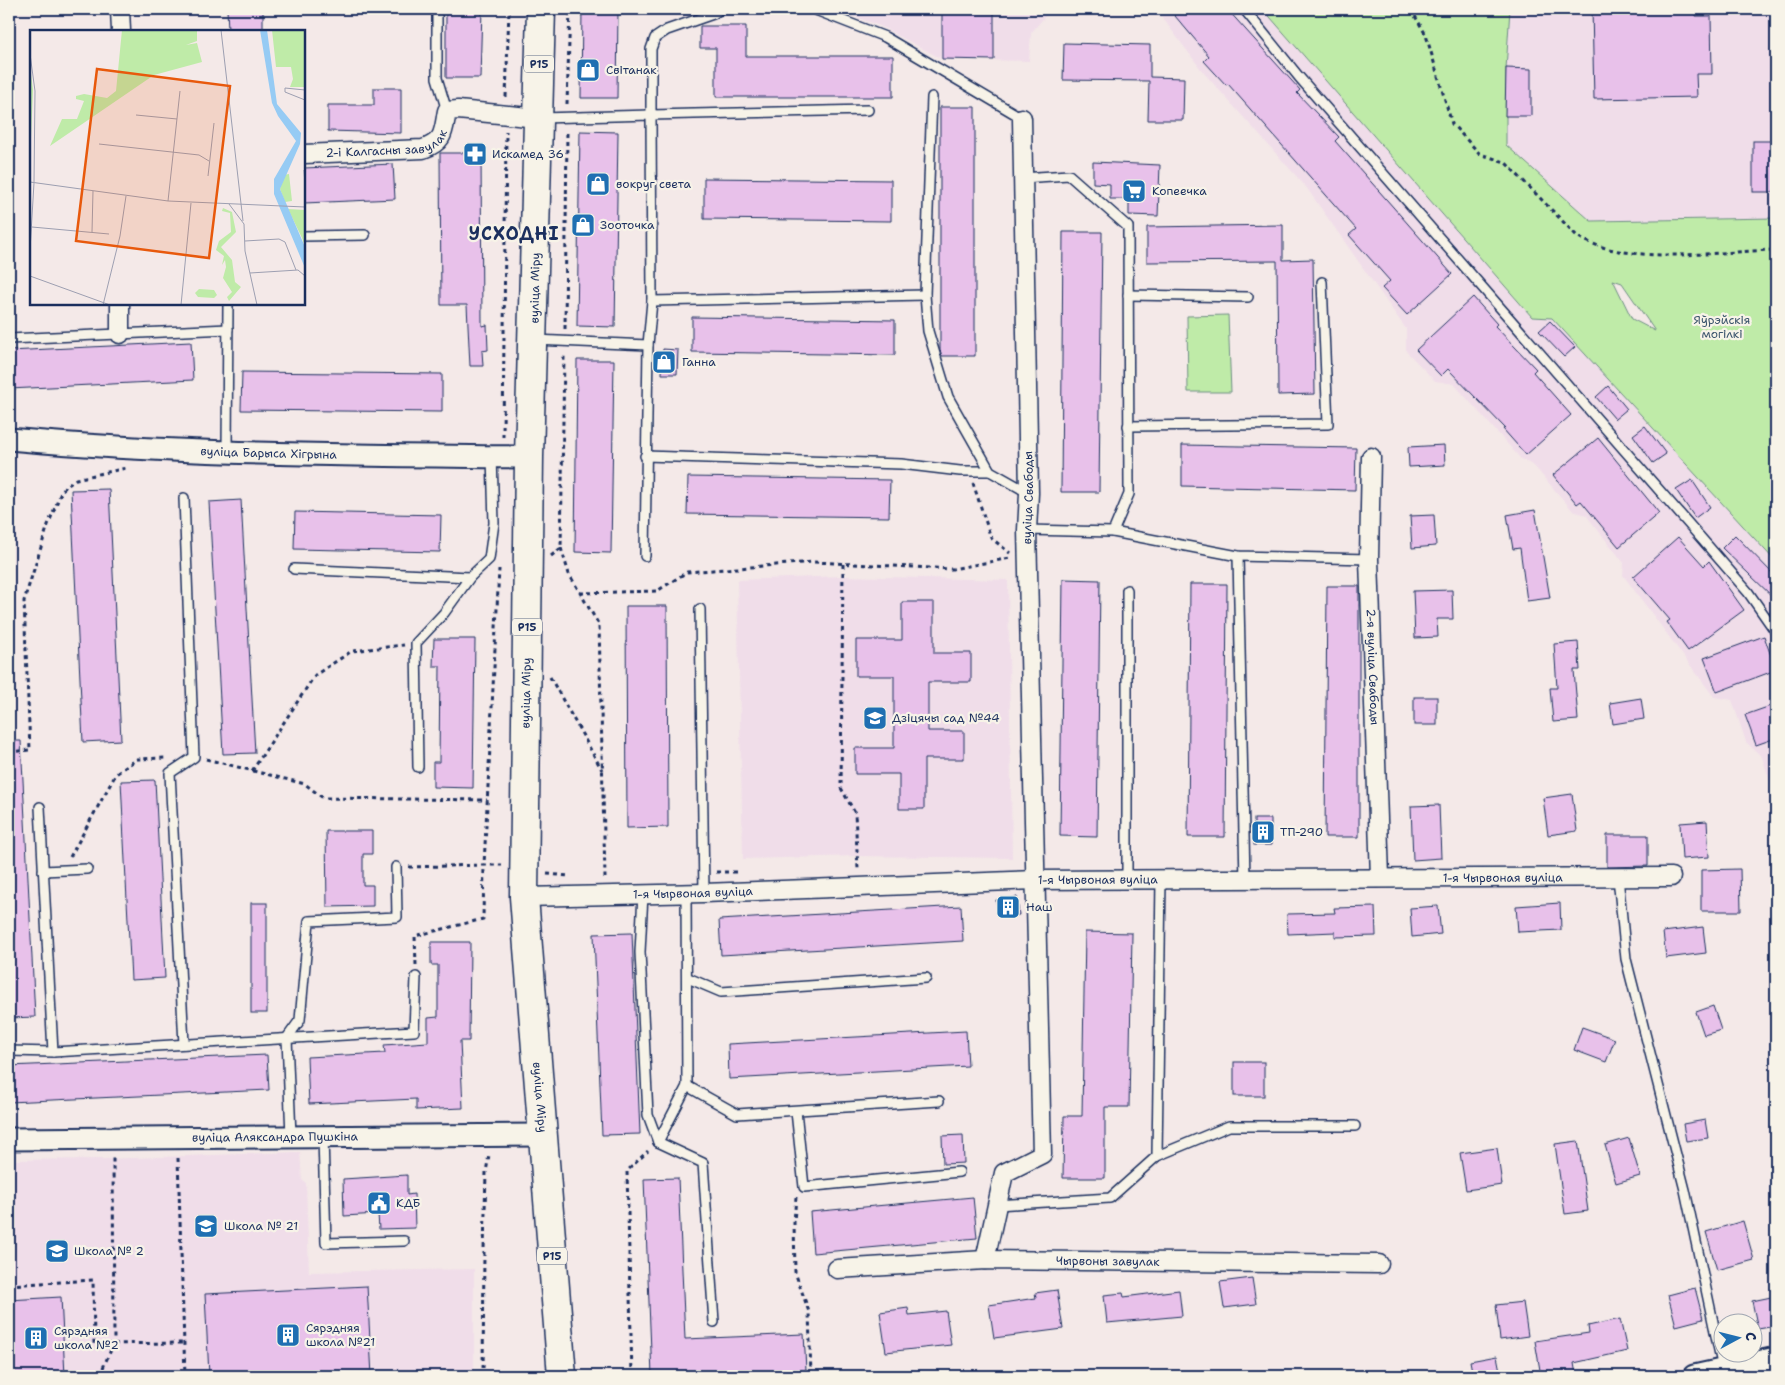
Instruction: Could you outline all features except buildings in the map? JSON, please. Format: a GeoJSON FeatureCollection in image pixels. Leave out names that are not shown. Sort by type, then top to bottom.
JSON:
{"type":"FeatureCollection","features":[{"type":"Feature","properties":{"kind":"main road","name":"вуліца Міру"},"geometry":{"type":"LineString","coordinates":[[541,9],[529,457],[535,897],[542,1135],[562,1376]]}},
{"type":"Feature","properties":{"kind":"street"},"geometry":{"type":"LineString","coordinates":[[120,9],[121,30]]}},
{"type":"Feature","properties":{"kind":"street","name":"2-і Калгасны завулак"},"geometry":{"type":"LineString","coordinates":[[305,154],[423,149],[436,145],[443,136],[447,111],[458,110],[538,118]]}},
{"type":"Feature","properties":{"kind":"street","name":"вуліца Свабоды"},"geometry":{"type":"LineString","coordinates":[[997,1205],[1004,1173],[1042,1154],[1027,530],[1029,493],[1022,118]]}},
{"type":"Feature","properties":{"kind":"street"},"geometry":{"type":"LineString","coordinates":[[120,305],[120,334]]}},
{"type":"Feature","properties":{"kind":"street","name":"вуліца Барыса Хігрына"},"geometry":{"type":"LineString","coordinates":[[9,439],[109,448],[227,454],[498,451],[529,457]]}},
{"type":"Feature","properties":{"kind":"street","name":"2-я вуліца Свабоды"},"geometry":{"type":"LineString","coordinates":[[1371,457],[1369,559],[1380,877]]}},
{"type":"Feature","properties":{"kind":"street","name":"1-я Чырвоная вуліца"},"geometry":{"type":"LineString","coordinates":[[535,897],[686,894],[1035,880],[1670,877]]}},
{"type":"Feature","properties":{"kind":"street","name":"вуліца Аляксандра Пушкіна"},"geometry":{"type":"LineString","coordinates":[[9,1139],[542,1135]]}},
{"type":"Feature","properties":{"kind":"street"},"geometry":{"type":"LineString","coordinates":[[985,1260],[997,1205]]}},
{"type":"Feature","properties":{"kind":"street","name":"Чырвоны завулак"},"geometry":{"type":"LineString","coordinates":[[837,1269],[985,1260],[1379,1264]]}},
{"type":"Feature","properties":{"kind":"street"},"geometry":{"type":"LineString","coordinates":[[1694,1376],[1776,1358]]}},
{"type":"Feature","properties":{"kind":"lane"},"geometry":{"type":"LineString","coordinates":[[438,9],[438,78],[447,111]]}},
{"type":"Feature","properties":{"kind":"lane"},"geometry":{"type":"LineString","coordinates":[[645,556],[648,345],[652,301],[650,48],[655,38],[667,30],[713,14],[720,9]]}},
{"type":"Feature","properties":{"kind":"lane"},"geometry":{"type":"LineString","coordinates":[[813,9],[886,37],[1022,118]]}},
{"type":"Feature","properties":{"kind":"lane"},"geometry":{"type":"LineString","coordinates":[[1244,9],[1299,77],[1748,592],[1776,632]]}},
{"type":"Feature","properties":{"kind":"lane"},"geometry":{"type":"LineString","coordinates":[[932,97],[925,295],[928,330],[948,398],[990,471]]}},
{"type":"Feature","properties":{"kind":"lane"},"geometry":{"type":"LineString","coordinates":[[538,118],[868,110]]}},
{"type":"Feature","properties":{"kind":"lane"},"geometry":{"type":"LineString","coordinates":[[1022,178],[1069,176],[1128,228],[1129,494],[1112,532]]}},
{"type":"Feature","properties":{"kind":"lane"},"geometry":{"type":"LineString","coordinates":[[305,236],[365,235]]}},
{"type":"Feature","properties":{"kind":"lane"},"geometry":{"type":"LineString","coordinates":[[1128,426],[1328,424],[1322,282]]}},
{"type":"Feature","properties":{"kind":"lane"},"geometry":{"type":"LineString","coordinates":[[652,301],[925,295]]}},
{"type":"Feature","properties":{"kind":"lane"},"geometry":{"type":"LineString","coordinates":[[1128,295],[1248,298]]}},
{"type":"Feature","properties":{"kind":"lane"},"geometry":{"type":"LineString","coordinates":[[227,454],[228,305]]}},
{"type":"Feature","properties":{"kind":"lane"},"geometry":{"type":"LineString","coordinates":[[9,339],[228,329]]}},
{"type":"Feature","properties":{"kind":"lane"},"geometry":{"type":"LineString","coordinates":[[533,340],[648,345]]}},
{"type":"Feature","properties":{"kind":"lane"},"geometry":{"type":"LineString","coordinates":[[418,767],[416,643],[444,613],[470,577],[489,559],[494,523],[498,451]]}},
{"type":"Feature","properties":{"kind":"lane"},"geometry":{"type":"LineString","coordinates":[[645,456],[901,464],[990,471],[1029,493]]}},
{"type":"Feature","properties":{"kind":"lane"},"geometry":{"type":"LineString","coordinates":[[184,498],[194,757],[170,772],[184,1044]]}},
{"type":"Feature","properties":{"kind":"lane"},"geometry":{"type":"LineString","coordinates":[[1027,530],[1112,532],[1238,556],[1369,559]]}},
{"type":"Feature","properties":{"kind":"lane"},"geometry":{"type":"LineString","coordinates":[[1238,556],[1245,880]]}},
{"type":"Feature","properties":{"kind":"lane"},"geometry":{"type":"LineString","coordinates":[[294,569],[470,577]]}},
{"type":"Feature","properties":{"kind":"lane"},"geometry":{"type":"LineString","coordinates":[[1127,590],[1127,880]]}},
{"type":"Feature","properties":{"kind":"lane"},"geometry":{"type":"LineString","coordinates":[[700,609],[704,893]]}},
{"type":"Feature","properties":{"kind":"lane"},"geometry":{"type":"LineString","coordinates":[[40,807],[53,1052]]}},
{"type":"Feature","properties":{"kind":"lane"},"geometry":{"type":"LineString","coordinates":[[291,1136],[286,1038],[300,1020],[309,921],[397,917],[396,867]]}},
{"type":"Feature","properties":{"kind":"lane"},"geometry":{"type":"LineString","coordinates":[[43,871],[87,869]]}},
{"type":"Feature","properties":{"kind":"lane"},"geometry":{"type":"LineString","coordinates":[[1618,877],[1626,959],[1684,1190],[1723,1370]]}},
{"type":"Feature","properties":{"kind":"lane"},"geometry":{"type":"LineString","coordinates":[[1157,1156],[1161,880]]}},
{"type":"Feature","properties":{"kind":"lane"},"geometry":{"type":"LineString","coordinates":[[643,894],[640,952],[648,1115],[658,1142],[703,1163],[714,1322]]}},
{"type":"Feature","properties":{"kind":"lane"},"geometry":{"type":"LineString","coordinates":[[658,1142],[688,1086],[686,894]]}},
{"type":"Feature","properties":{"kind":"lane"},"geometry":{"type":"LineString","coordinates":[[9,1051],[53,1052],[414,1031],[416,977]]}},
{"type":"Feature","properties":{"kind":"lane"},"geometry":{"type":"LineString","coordinates":[[688,978],[721,992],[926,978]]}},
{"type":"Feature","properties":{"kind":"lane"},"geometry":{"type":"LineString","coordinates":[[688,1086],[737,1114],[939,1101]]}},
{"type":"Feature","properties":{"kind":"lane"},"geometry":{"type":"LineString","coordinates":[[796,1111],[804,1187],[959,1172]]}},
{"type":"Feature","properties":{"kind":"lane"},"geometry":{"type":"LineString","coordinates":[[997,1205],[1110,1198],[1157,1156],[1229,1126],[1355,1126]]}},
{"type":"Feature","properties":{"kind":"lane"},"geometry":{"type":"LineString","coordinates":[[323,1136],[326,1243],[404,1241]]}},
{"type":"Feature","properties":{"kind":"path"},"geometry":{"type":"LineString","coordinates":[[498,451],[509,9]]}},
{"type":"Feature","properties":{"kind":"path"},"geometry":{"type":"LineString","coordinates":[[570,9],[561,548],[569,574],[599,625],[605,880]]}},
{"type":"Feature","properties":{"kind":"path"},"geometry":{"type":"LineString","coordinates":[[1410,9],[1426,35],[1452,124],[1480,154],[1505,162],[1510,166],[1577,236],[1587,242],[1629,253],[1657,255],[1776,250]]}},
{"type":"Feature","properties":{"kind":"path"},"geometry":{"type":"LineString","coordinates":[[9,752],[30,750],[24,601],[48,525],[62,490],[76,478],[132,467]]}},
{"type":"Feature","properties":{"kind":"path"},"geometry":{"type":"LineString","coordinates":[[580,593],[657,591],[687,572],[814,562],[952,569],[1015,557],[991,538],[969,470]]}},
{"type":"Feature","properties":{"kind":"path"},"geometry":{"type":"LineString","coordinates":[[548,559],[561,548]]}},
{"type":"Feature","properties":{"kind":"path"},"geometry":{"type":"LineString","coordinates":[[843,564],[841,788],[856,813],[858,869]]}},
{"type":"Feature","properties":{"kind":"path"},"geometry":{"type":"LineString","coordinates":[[416,977],[415,936],[483,919],[499,566]]}},
{"type":"Feature","properties":{"kind":"path"},"geometry":{"type":"LineString","coordinates":[[252,771],[315,675],[352,651],[416,643]]}},
{"type":"Feature","properties":{"kind":"path"},"geometry":{"type":"LineString","coordinates":[[550,676],[602,770]]}},
{"type":"Feature","properties":{"kind":"path"},"geometry":{"type":"LineString","coordinates":[[63,870],[116,774],[137,759],[194,757],[305,784],[323,798],[487,800]]}},
{"type":"Feature","properties":{"kind":"path"},"geometry":{"type":"LineString","coordinates":[[396,867],[510,864]]}},
{"type":"Feature","properties":{"kind":"path"},"geometry":{"type":"LineString","coordinates":[[535,897],[544,874],[543,868]]}},
{"type":"Feature","properties":{"kind":"path"},"geometry":{"type":"LineString","coordinates":[[849,869],[868,869]]}},
{"type":"Feature","properties":{"kind":"path"},"geometry":{"type":"LineString","coordinates":[[704,872],[742,872]]}},
{"type":"Feature","properties":{"kind":"path"},"geometry":{"type":"LineString","coordinates":[[544,874],[579,877]]}},
{"type":"Feature","properties":{"kind":"path"},"geometry":{"type":"LineString","coordinates":[[596,879],[615,879]]}},
{"type":"Feature","properties":{"kind":"path"},"geometry":{"type":"LineString","coordinates":[[632,1376],[627,1170],[658,1142]]}},
{"type":"Feature","properties":{"kind":"path"},"geometry":{"type":"LineString","coordinates":[[483,1376],[486,1172],[490,1148]]}},
{"type":"Feature","properties":{"kind":"path"},"geometry":{"type":"LineString","coordinates":[[102,1376],[102,1370],[114,1343],[113,1154]]}},
{"type":"Feature","properties":{"kind":"path"},"geometry":{"type":"LineString","coordinates":[[178,1158],[185,1376]]}},
{"type":"Feature","properties":{"kind":"path"},"geometry":{"type":"LineString","coordinates":[[804,1187],[796,1197],[795,1272],[809,1312],[811,1376]]}},
{"type":"Feature","properties":{"kind":"path"},"geometry":{"type":"LineString","coordinates":[[9,1285],[93,1280],[94,1344],[184,1342]]}},
{"type":"Feature","properties":{"kind":"shaded area"},"geometry":{"type":"Polygon","coordinates":[[[835,9],[1070,9],[1047,14],[1031,33],[1029,61],[942,59],[880,26],[835,9]]]}},
{"type":"Feature","properties":{"kind":"shaded area"},"geometry":{"type":"Polygon","coordinates":[[[1156,9],[1263,9],[1532,317],[1552,318],[1776,562],[1776,800],[1762,757],[1746,742],[1732,700],[1714,697],[1623,575],[1624,563],[1586,515],[1573,511],[1534,466],[1521,459],[1454,384],[1435,381],[1406,351],[1406,329],[1306,187],[1203,72],[1156,9]]]}},
{"type":"Feature","properties":{"kind":"shaded area"},"geometry":{"type":"Polygon","coordinates":[[[1510,9],[1776,9],[1776,218],[1591,221],[1506,145],[1506,69],[1510,9]]]}},
{"type":"Feature","properties":{"kind":"shaded area","name":"Дзіцячы сад №44"},"geometry":{"type":"Polygon","coordinates":[[[843,576],[1008,580],[1012,858],[858,856],[743,859],[737,580],[843,576]]]}},
{"type":"Feature","properties":{"kind":"shaded area","name":"Школа № 21"},"geometry":{"type":"Polygon","coordinates":[[[300,1152],[302,1180],[306,1183],[309,1272],[474,1269],[474,1376],[9,1376],[9,1160],[105,1159],[300,1152]]]}},
{"type":"Feature","properties":{"kind":"green space","name":"Яўрэйскія могілкі"},"geometry":{"type":"Polygon","coordinates":[[[1263,9],[1510,9],[1506,69],[1506,145],[1591,221],[1776,218],[1776,562],[1552,318],[1532,317],[1263,9]],[[1613,280],[1632,319],[1655,331],[1622,283],[1613,280]]]}},
{"type":"Feature","properties":{"kind":"green space"},"geometry":{"type":"Polygon","coordinates":[[[1228,315],[1231,392],[1188,392],[1187,316],[1228,315]]]}},
{"type":"Feature","properties":{"kind":"place","name":"Світанак"},"geometry":{"type":"Point","coordinates":[588,70]}},
{"type":"Feature","properties":{"kind":"place","name":"Искамед 36"},"geometry":{"type":"Point","coordinates":[475,154]}},
{"type":"Feature","properties":{"kind":"place","name":"вокруг света"},"geometry":{"type":"Point","coordinates":[598,184]}},
{"type":"Feature","properties":{"kind":"place","name":"Копеечка"},"geometry":{"type":"Point","coordinates":[1134,191]}},
{"type":"Feature","properties":{"kind":"place","name":"Зооточка"},"geometry":{"type":"Point","coordinates":[583,225]}},
{"type":"Feature","properties":{"kind":"place","name":"Ганна"},"geometry":{"type":"Point","coordinates":[664,362]}},
{"type":"Feature","properties":{"kind":"place","name":"Дзіцячы сад №44"},"geometry":{"type":"Point","coordinates":[875,718]}},
{"type":"Feature","properties":{"kind":"place","name":"ТП-290"},"geometry":{"type":"Point","coordinates":[1263,832]}},
{"type":"Feature","properties":{"kind":"place","name":"Наш"},"geometry":{"type":"Point","coordinates":[1008,907]}},
{"type":"Feature","properties":{"kind":"place","name":"КДБ"},"geometry":{"type":"Point","coordinates":[379,1203]}},
{"type":"Feature","properties":{"kind":"place","name":"Школа № 21"},"geometry":{"type":"Point","coordinates":[206,1226]}},
{"type":"Feature","properties":{"kind":"place","name":"Школа № 2"},"geometry":{"type":"Point","coordinates":[57,1251]}},
{"type":"Feature","properties":{"kind":"place","name":"Сярэдняя школа №21"},"geometry":{"type":"Point","coordinates":[288,1335]}},
{"type":"Feature","properties":{"kind":"place","name":"Сярэдняя школа №2"},"geometry":{"type":"Point","coordinates":[36,1338]}},
{"type":"Feature","properties":{"kind":"district","name":"УСХОДНІ"},"geometry":{"type":"Point","coordinates":[514,234]}}]}
